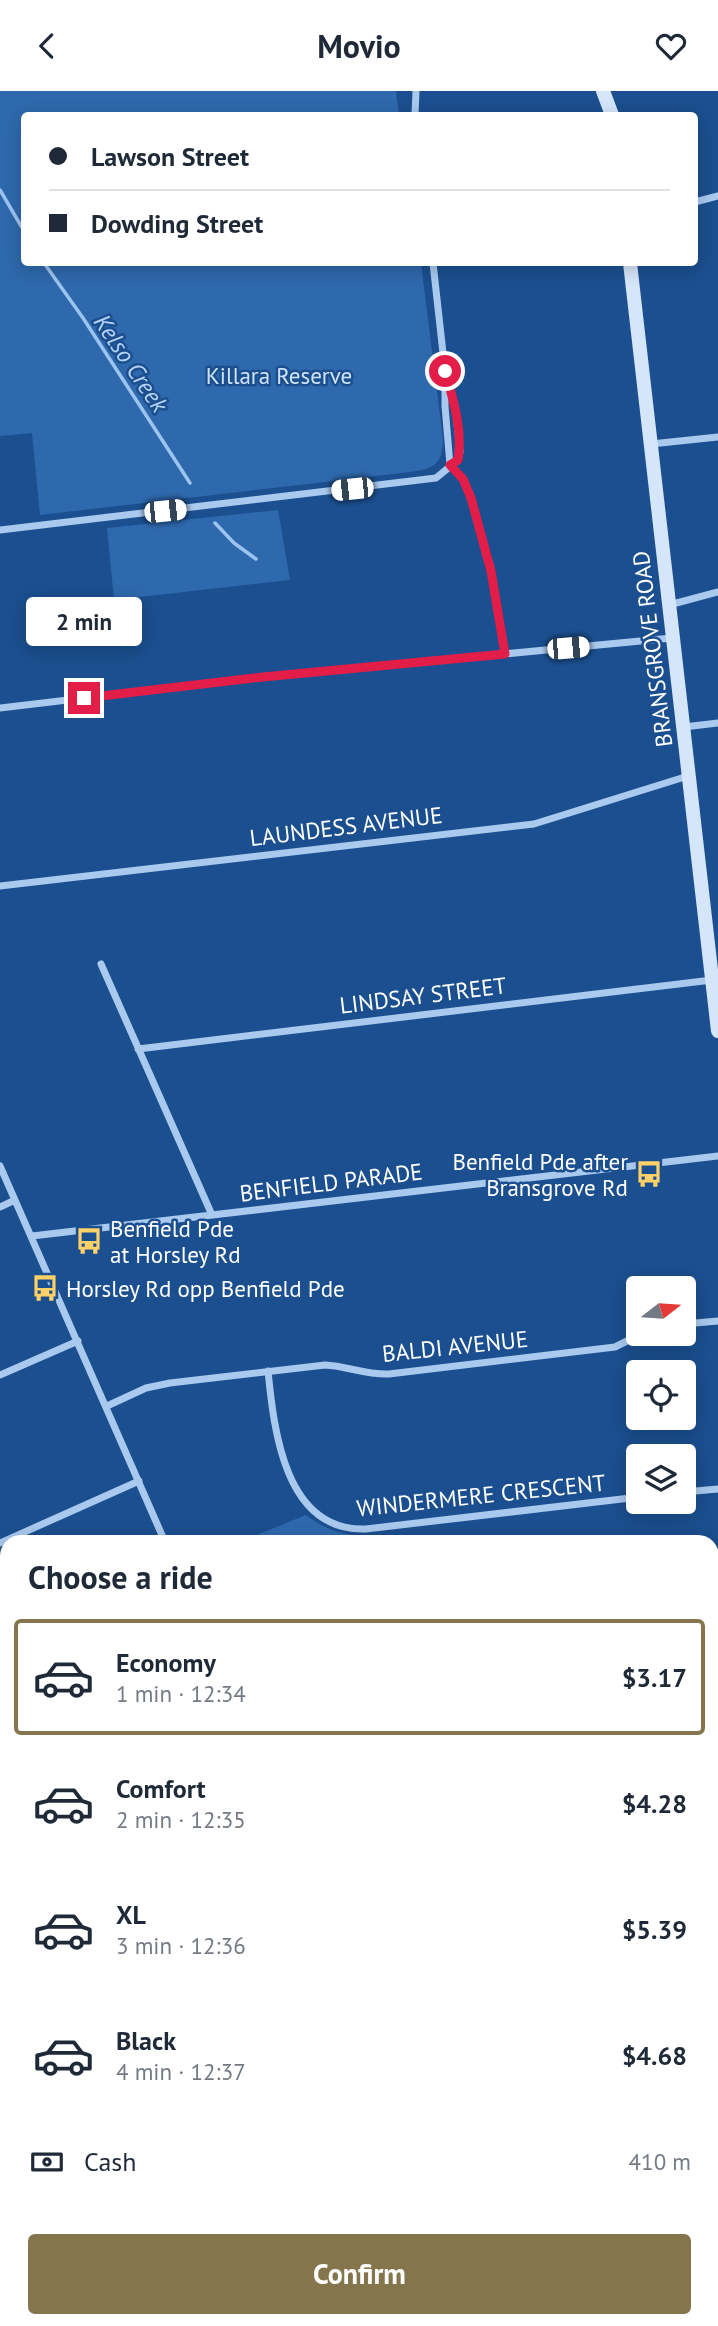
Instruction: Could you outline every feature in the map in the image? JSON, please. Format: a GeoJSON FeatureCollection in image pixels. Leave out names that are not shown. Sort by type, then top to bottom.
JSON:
{"type":"FeatureCollection","features":[{"type":"Feature","properties":{"kind":"main road"},"geometry":{"type":"LineString","coordinates":[[604,91],[612,112]]}},
{"type":"Feature","properties":{"kind":"main road"},"geometry":{"type":"LineString","coordinates":[[613,112],[614,91]]}},
{"type":"Feature","properties":{"kind":"main road","name":"BRANSGROVE ROAD"},"geometry":{"type":"LineString","coordinates":[[630,266],[718,1031]]}},
{"type":"Feature","properties":{"kind":"street"},"geometry":{"type":"LineString","coordinates":[[415,91],[415,112]]}},
{"type":"Feature","properties":{"kind":"street"},"geometry":{"type":"LineString","coordinates":[[698,201],[718,196]]}},
{"type":"Feature","properties":{"kind":"street"},"geometry":{"type":"LineString","coordinates":[[433,266],[445,371],[450,465],[463,479],[471,498],[491,571],[505,654]]}},
{"type":"Feature","properties":{"kind":"street"},"geometry":{"type":"LineString","coordinates":[[651,444],[718,437]]}},
{"type":"Feature","properties":{"kind":"street"},"geometry":{"type":"LineString","coordinates":[[0,530],[427,480],[441,475],[450,465]]}},
{"type":"Feature","properties":{"kind":"street"},"geometry":{"type":"LineString","coordinates":[[668,605],[718,592]]}},
{"type":"Feature","properties":{"kind":"street"},"geometry":{"type":"LineString","coordinates":[[0,708],[263,677],[672,638]]}},
{"type":"Feature","properties":{"kind":"street"},"geometry":{"type":"LineString","coordinates":[[684,727],[718,723]]}},
{"type":"Feature","properties":{"kind":"street","name":"LAUNDESS AVENUE"},"geometry":{"type":"LineString","coordinates":[[0,885],[534,824],[690,775]]}},
{"type":"Feature","properties":{"kind":"street"},"geometry":{"type":"LineString","coordinates":[[101,964],[212,1215]]}},
{"type":"Feature","properties":{"kind":"street","name":"LINDSAY STREET"},"geometry":{"type":"LineString","coordinates":[[138,1049],[712,980]]}},
{"type":"Feature","properties":{"kind":"street","name":"BENFIELD PARADE"},"geometry":{"type":"LineString","coordinates":[[32,1236],[718,1156]]}},
{"type":"Feature","properties":{"kind":"street"},"geometry":{"type":"LineString","coordinates":[[0,1166],[162,1535]]}},
{"type":"Feature","properties":{"kind":"street"},"geometry":{"type":"LineString","coordinates":[[0,1207],[16,1200]]}},
{"type":"Feature","properties":{"kind":"street"},"geometry":{"type":"LineString","coordinates":[[696,1323],[718,1321]]}},
{"type":"Feature","properties":{"kind":"street"},"geometry":{"type":"LineString","coordinates":[[0,1375],[78,1341]]}},
{"type":"Feature","properties":{"kind":"street","name":"BALDI AVENUE"},"geometry":{"type":"LineString","coordinates":[[107,1406],[158,1385],[268,1371],[325,1365],[345,1367],[370,1375],[388,1374],[615,1347],[626,1342]]}},
{"type":"Feature","properties":{"kind":"street","name":"WINDERMERE CRESCENT"},"geometry":{"type":"LineString","coordinates":[[268,1371],[277,1440],[293,1479],[314,1512],[334,1524],[366,1529],[626,1499]]}},
{"type":"Feature","properties":{"kind":"street"},"geometry":{"type":"LineString","coordinates":[[16,1535],[139,1481]]}},
{"type":"Feature","properties":{"kind":"street"},"geometry":{"type":"LineString","coordinates":[[696,1491],[718,1489]]}},
{"type":"Feature","properties":{"kind":"green space","name":"Killara Reserve"},"geometry":{"type":"Polygon","coordinates":[[[0,91],[396,91],[399,112],[21,112],[21,266],[421,266],[443,439],[441,455],[435,464],[410,472],[40,515],[32,433],[0,436],[0,91]]]}},
{"type":"Feature","properties":{"kind":"green space"},"geometry":{"type":"Polygon","coordinates":[[[278,510],[290,580],[114,600],[107,528],[278,510]]]}},
{"type":"Feature","properties":{"kind":"green space"},"geometry":{"type":"Polygon","coordinates":[[[306,1515],[335,1531],[350,1535],[256,1535],[306,1515]]]}},
{"type":"Feature","properties":{"kind":"waterway","name":"Kelso Creek"},"geometry":{"type":"LineString","coordinates":[[0,190],[21,226]]}},
{"type":"Feature","properties":{"kind":"waterway","name":"Kelso Creek"},"geometry":{"type":"LineString","coordinates":[[46,266],[190,483]]}},
{"type":"Feature","properties":{"kind":"waterway","name":"Kelso Creek"},"geometry":{"type":"LineString","coordinates":[[215,523],[234,543],[256,559]]}},
{"type":"Feature","properties":{"kind":"place","name":"Benfield Pde after Bransgrove Rd"},"geometry":{"type":"Point","coordinates":[649,1174]}},
{"type":"Feature","properties":{"kind":"place","name":"Benfield Pde at Horsley Rd"},"geometry":{"type":"Point","coordinates":[89,1241]}},
{"type":"Feature","properties":{"kind":"place","name":"Horsley Rd opp Benfield Pde"},"geometry":{"type":"Point","coordinates":[45,1288]}},
{"type":"Feature","properties":{"kind":"route"},"geometry":{"type":"LineString","coordinates":[[84,698],[263,677],[505,654],[491,571],[471,498],[463,479],[450,465],[458,460],[460,452],[455,405],[445,371]]}}]}
